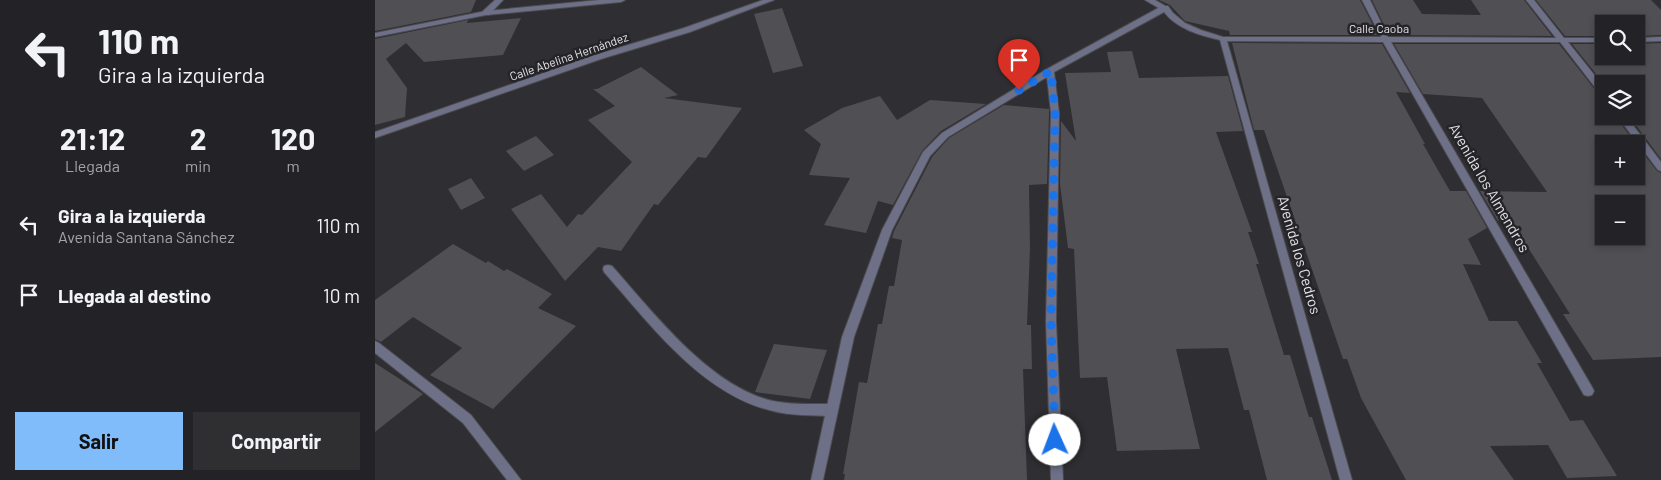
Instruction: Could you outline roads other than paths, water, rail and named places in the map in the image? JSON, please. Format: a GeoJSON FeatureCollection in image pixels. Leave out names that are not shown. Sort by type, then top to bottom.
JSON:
{"type":"FeatureCollection","features":[{"type":"Feature","properties":{"kind":"street"},"geometry":{"type":"LineString","coordinates":[[486,13],[499,0]]}},
{"type":"Feature","properties":{"kind":"street"},"geometry":{"type":"LineString","coordinates":[[375,35],[486,13],[621,0]]}},
{"type":"Feature","properties":{"kind":"street","name":"Calle Abelina Hernández"},"geometry":{"type":"LineString","coordinates":[[375,135],[598,57],[687,30],[770,0]]}},
{"type":"Feature","properties":{"kind":"street","name":"Calle Caoba"},"geometry":{"type":"LineString","coordinates":[[1149,0],[1164,4],[1172,19],[1202,33],[1223,39],[1595,40]]}},
{"type":"Feature","properties":{"kind":"street","name":"Avenida los Almendros"},"geometry":{"type":"LineString","coordinates":[[1366,0],[1386,40],[1588,391]]}},
{"type":"Feature","properties":{"kind":"street"},"geometry":{"type":"LineString","coordinates":[[1530,0],[1595,82]]}},
{"type":"Feature","properties":{"kind":"street"},"geometry":{"type":"LineString","coordinates":[[817,480],[830,410],[848,337],[887,230],[926,154],[945,135],[1164,4]]}},
{"type":"Feature","properties":{"kind":"street","name":"Avenida los Cedros"},"geometry":{"type":"LineString","coordinates":[[1223,39],[1346,480]]}},
{"type":"Feature","properties":{"kind":"street"},"geometry":{"type":"LineString","coordinates":[[1645,40],[1661,39]]}},
{"type":"Feature","properties":{"kind":"street"},"geometry":{"type":"LineString","coordinates":[[1051,71],[1055,113],[1051,321],[1057,480]]}},
{"type":"Feature","properties":{"kind":"street"},"geometry":{"type":"LineString","coordinates":[[1629,125],[1657,159],[1661,168]]}},
{"type":"Feature","properties":{"kind":"street"},"geometry":{"type":"LineString","coordinates":[[609,269],[691,359],[738,393],[772,406],[830,410]]}},
{"type":"Feature","properties":{"kind":"street"},"geometry":{"type":"LineString","coordinates":[[375,346],[467,419],[515,480]]}}]}
